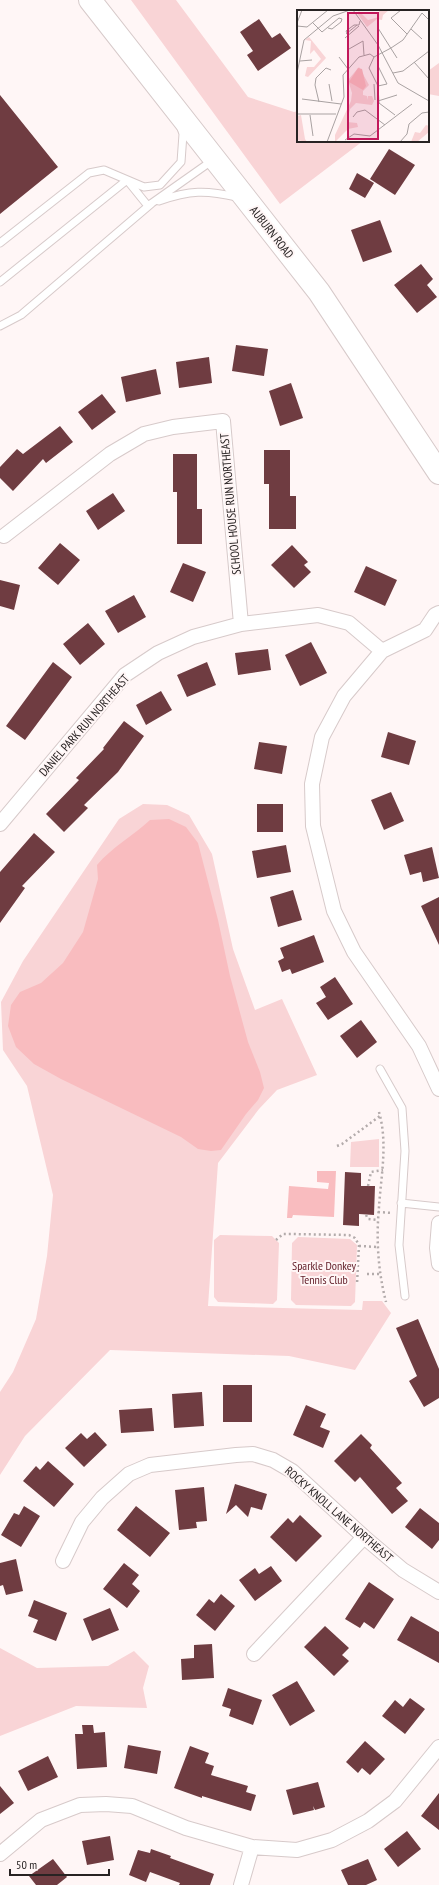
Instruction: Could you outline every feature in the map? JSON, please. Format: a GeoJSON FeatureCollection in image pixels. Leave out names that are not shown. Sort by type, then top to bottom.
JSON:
{"type":"FeatureCollection","features":[{"type":"Feature","properties":{"kind":"main road","name":"AUBURN ROAD"},"geometry":{"type":"LineString","coordinates":[[90,0],[319,292],[439,473]]}},
{"type":"Feature","properties":{"kind":"street","name":"SCHOOL HOUSE RUN NORTHEAST"},"geometry":{"type":"LineString","coordinates":[[4,536],[110,454],[144,434],[173,427],[223,421],[241,624]]}},
{"type":"Feature","properties":{"kind":"street"},"geometry":{"type":"LineString","coordinates":[[425,630],[435,615],[439,613]]}},
{"type":"Feature","properties":{"kind":"street","name":"DANIEL PARK RUN NORTHEAST"},"geometry":{"type":"LineString","coordinates":[[0,824],[125,675],[158,653],[193,637],[241,624],[318,615],[349,623],[382,651]]}},
{"type":"Feature","properties":{"kind":"street"},"geometry":{"type":"LineString","coordinates":[[439,630],[425,630],[382,651],[344,696],[322,737],[312,784],[313,826],[334,911],[354,952],[420,1046],[439,1089]]}},
{"type":"Feature","properties":{"kind":"street"},"geometry":{"type":"LineString","coordinates":[[439,1223],[437,1248],[439,1264]]}},
{"type":"Feature","properties":{"kind":"street","name":"ROCKY KNOLL LANE NORTHEAST"},"geometry":{"type":"LineString","coordinates":[[63,1561],[82,1522],[102,1498],[129,1474],[150,1465],[253,1454],[273,1460],[292,1471],[364,1537],[403,1570],[439,1592]]}},
{"type":"Feature","properties":{"kind":"street"},"geometry":{"type":"LineString","coordinates":[[254,1654],[364,1537]]}},
{"type":"Feature","properties":{"kind":"street"},"geometry":{"type":"LineString","coordinates":[[0,1854],[41,1820],[80,1805],[106,1804],[132,1806],[186,1828],[252,1847],[298,1850],[332,1840],[368,1821],[395,1801],[439,1747]]}},
{"type":"Feature","properties":{"kind":"street"},"geometry":{"type":"LineString","coordinates":[[241,1885],[252,1847]]}},
{"type":"Feature","properties":{"kind":"lane"},"geometry":{"type":"LineString","coordinates":[[0,242],[89,173],[104,170],[144,187],[160,185],[181,162],[183,134],[176,109]]}},
{"type":"Feature","properties":{"kind":"lane"},"geometry":{"type":"LineString","coordinates":[[0,326],[21,315],[150,205],[215,159]]}},
{"type":"Feature","properties":{"kind":"lane"},"geometry":{"type":"LineString","coordinates":[[128,180],[150,205]]}},
{"type":"Feature","properties":{"kind":"lane"},"geometry":{"type":"LineString","coordinates":[[0,282],[128,180]]}},
{"type":"Feature","properties":{"kind":"lane"},"geometry":{"type":"LineString","coordinates":[[150,205],[179,194],[200,191],[246,198]]}},
{"type":"Feature","properties":{"kind":"lane"},"geometry":{"type":"LineString","coordinates":[[380,1069],[402,1108],[405,1151],[399,1246],[404,1296]]}},
{"type":"Feature","properties":{"kind":"lane"},"geometry":{"type":"LineString","coordinates":[[401,1203],[439,1207]]}},
{"type":"Feature","properties":{"kind":"path"},"geometry":{"type":"LineString","coordinates":[[379,1112],[383,1136],[383,1170],[378,1212],[378,1247],[380,1274],[386,1302]]}},
{"type":"Feature","properties":{"kind":"path"},"geometry":{"type":"LineString","coordinates":[[337,1146],[342,1144],[380,1116]]}},
{"type":"Feature","properties":{"kind":"path"},"geometry":{"type":"LineString","coordinates":[[368,1186],[370,1174],[374,1169],[383,1170]]}},
{"type":"Feature","properties":{"kind":"path"},"geometry":{"type":"LineString","coordinates":[[378,1212],[400,1214]]}},
{"type":"Feature","properties":{"kind":"path"},"geometry":{"type":"LineString","coordinates":[[366,1215],[368,1219],[378,1220]]}},
{"type":"Feature","properties":{"kind":"path"},"geometry":{"type":"LineString","coordinates":[[276,1240],[283,1234],[349,1235],[355,1238],[359,1246],[357,1284]]}},
{"type":"Feature","properties":{"kind":"path"},"geometry":{"type":"LineString","coordinates":[[359,1246],[378,1247]]}},
{"type":"Feature","properties":{"kind":"path"},"geometry":{"type":"LineString","coordinates":[[367,1274],[380,1274]]}},
{"type":"Feature","properties":{"kind":"green space"},"geometry":{"type":"Polygon","coordinates":[[[131,0],[176,0],[248,97],[294,112],[297,111],[297,142],[362,142],[280,204],[131,0]]]}},
{"type":"Feature","properties":{"kind":"green space"},"geometry":{"type":"Polygon","coordinates":[[[439,63],[439,96],[429,94],[429,70],[439,63]]]}},
{"type":"Feature","properties":{"kind":"green space"},"geometry":{"type":"Polygon","coordinates":[[[143,804],[167,805],[189,815],[212,854],[233,949],[255,1010],[282,999],[317,1075],[277,1090],[259,1109],[218,1163],[208,1306],[362,1310],[363,1301],[382,1301],[391,1313],[355,1370],[289,1356],[110,1350],[25,1436],[0,1475],[0,1392],[13,1372],[36,1319],[47,1256],[53,1195],[27,1086],[3,1050],[1,1002],[23,961],[119,819],[143,804]]]}},
{"type":"Feature","properties":{"kind":"green space"},"geometry":{"type":"Polygon","coordinates":[[[379,1139],[379,1167],[350,1167],[351,1142],[379,1139]]]}},
{"type":"Feature","properties":{"kind":"green space","name":"Sparkle Donkey Tennis Club"},"geometry":{"type":"Polygon","coordinates":[[[220,1235],[272,1236],[279,1243],[277,1300],[273,1304],[218,1302],[214,1297],[214,1240],[220,1235]]]}},
{"type":"Feature","properties":{"kind":"green space","name":"Sparkle Donkey Tennis Club"},"geometry":{"type":"Polygon","coordinates":[[[298,1237],[350,1239],[357,1245],[355,1302],[351,1306],[296,1305],[291,1300],[292,1243],[298,1237]]]}},
{"type":"Feature","properties":{"kind":"green space"},"geometry":{"type":"Polygon","coordinates":[[[0,1648],[37,1668],[108,1666],[134,1651],[149,1666],[143,1688],[147,1708],[76,1706],[0,1736],[0,1648]]]}},
{"type":"Feature","properties":{"kind":"shaded area"},"geometry":{"type":"Polygon","coordinates":[[[169,819],[186,827],[198,843],[218,920],[230,976],[248,1042],[260,1072],[264,1088],[258,1100],[246,1114],[221,1150],[211,1151],[198,1149],[181,1137],[61,1079],[34,1064],[16,1047],[8,1026],[11,1005],[20,992],[41,983],[63,963],[83,932],[98,879],[97,865],[109,853],[150,820],[169,819]]]}},
{"type":"Feature","properties":{"kind":"shaded area"},"geometry":{"type":"Polygon","coordinates":[[[317,1171],[336,1171],[334,1217],[293,1215],[292,1218],[287,1218],[289,1186],[328,1189],[329,1183],[317,1182],[317,1171]]]}},
{"type":"Feature","properties":{"kind":"building"},"geometry":{"type":"Polygon","coordinates":[[[259,19],[272,38],[280,33],[291,48],[258,71],[247,55],[253,51],[240,32],[259,19]]]}},
{"type":"Feature","properties":{"kind":"building"},"geometry":{"type":"Polygon","coordinates":[[[0,95],[58,167],[0,214],[0,95]]]}},
{"type":"Feature","properties":{"kind":"building"},"geometry":{"type":"Polygon","coordinates":[[[389,149],[415,165],[395,195],[370,179],[389,149]]]}},
{"type":"Feature","properties":{"kind":"building"},"geometry":{"type":"Polygon","coordinates":[[[357,173],[374,183],[365,198],[349,189],[357,173]]]}},
{"type":"Feature","properties":{"kind":"building"},"geometry":{"type":"Polygon","coordinates":[[[380,220],[392,252],[363,262],[351,230],[380,220]]]}},
{"type":"Feature","properties":{"kind":"building"},"geometry":{"type":"Polygon","coordinates":[[[421,264],[433,279],[427,285],[437,297],[417,313],[394,285],[421,264]]]}},
{"type":"Feature","properties":{"kind":"building"},"geometry":{"type":"Polygon","coordinates":[[[236,345],[268,349],[264,376],[232,371],[236,345]]]}},
{"type":"Feature","properties":{"kind":"building"},"geometry":{"type":"Polygon","coordinates":[[[209,357],[212,383],[179,388],[176,362],[209,357]]]}},
{"type":"Feature","properties":{"kind":"building"},"geometry":{"type":"Polygon","coordinates":[[[156,369],[161,394],[126,402],[121,377],[156,369]]]}},
{"type":"Feature","properties":{"kind":"building"},"geometry":{"type":"Polygon","coordinates":[[[291,383],[303,418],[280,426],[269,391],[291,383]]]}},
{"type":"Feature","properties":{"kind":"building"},"geometry":{"type":"Polygon","coordinates":[[[102,394],[116,412],[92,430],[78,412],[102,394]]]}},
{"type":"Feature","properties":{"kind":"building"},"geometry":{"type":"Polygon","coordinates":[[[60,426],[73,442],[46,463],[43,459],[13,491],[0,478],[0,467],[17,449],[23,454],[60,426]]]}},
{"type":"Feature","properties":{"kind":"building"},"geometry":{"type":"Polygon","coordinates":[[[264,450],[290,450],[290,496],[296,496],[296,529],[269,529],[269,484],[264,484],[264,450]]]}},
{"type":"Feature","properties":{"kind":"building"},"geometry":{"type":"Polygon","coordinates":[[[173,454],[197,454],[197,509],[202,509],[202,544],[177,544],[177,492],[173,492],[173,454]]]}},
{"type":"Feature","properties":{"kind":"building"},"geometry":{"type":"Polygon","coordinates":[[[113,493],[125,511],[98,530],[86,511],[113,493]]]}},
{"type":"Feature","properties":{"kind":"building"},"geometry":{"type":"Polygon","coordinates":[[[60,543],[80,560],[58,585],[38,568],[60,543]]]}},
{"type":"Feature","properties":{"kind":"building"},"geometry":{"type":"Polygon","coordinates":[[[292,545],[308,562],[304,565],[311,572],[294,588],[271,565],[292,545]]]}},
{"type":"Feature","properties":{"kind":"building"},"geometry":{"type":"Polygon","coordinates":[[[183,563],[206,572],[193,602],[170,592],[183,563]]]}},
{"type":"Feature","properties":{"kind":"building"},"geometry":{"type":"Polygon","coordinates":[[[366,566],[397,580],[385,606],[354,592],[366,566]]]}},
{"type":"Feature","properties":{"kind":"building"},"geometry":{"type":"Polygon","coordinates":[[[0,580],[20,585],[14,610],[0,606],[0,580]]]}},
{"type":"Feature","properties":{"kind":"building"},"geometry":{"type":"Polygon","coordinates":[[[134,595],[146,617],[118,633],[105,611],[134,595]]]}},
{"type":"Feature","properties":{"kind":"building"},"geometry":{"type":"Polygon","coordinates":[[[88,623],[105,644],[80,665],[63,644],[88,623]]]}},
{"type":"Feature","properties":{"kind":"building"},"geometry":{"type":"Polygon","coordinates":[[[311,642],[327,673],[300,686],[285,655],[311,642]]]}},
{"type":"Feature","properties":{"kind":"building"},"geometry":{"type":"Polygon","coordinates":[[[268,649],[271,670],[238,675],[235,653],[268,649]]]}},
{"type":"Feature","properties":{"kind":"building"},"geometry":{"type":"Polygon","coordinates":[[[53,662],[72,677],[25,740],[6,726],[53,662]]]}},
{"type":"Feature","properties":{"kind":"building"},"geometry":{"type":"Polygon","coordinates":[[[207,662],[216,685],[187,697],[177,675],[207,662]]]}},
{"type":"Feature","properties":{"kind":"building"},"geometry":{"type":"Polygon","coordinates":[[[161,691],[172,710],[146,725],[136,705],[161,691]]]}},
{"type":"Feature","properties":{"kind":"building"},"geometry":{"type":"Polygon","coordinates":[[[124,721],[144,736],[118,772],[84,805],[88,808],[64,832],[46,814],[79,780],[76,778],[104,749],[103,748],[124,721]]]}},
{"type":"Feature","properties":{"kind":"building"},"geometry":{"type":"Polygon","coordinates":[[[388,732],[416,741],[409,765],[381,757],[388,732]]]}},
{"type":"Feature","properties":{"kind":"building"},"geometry":{"type":"Polygon","coordinates":[[[259,742],[287,746],[282,774],[254,769],[259,742]]]}},
{"type":"Feature","properties":{"kind":"building"},"geometry":{"type":"Polygon","coordinates":[[[391,792],[404,821],[384,830],[371,800],[391,792]]]}},
{"type":"Feature","properties":{"kind":"building"},"geometry":{"type":"Polygon","coordinates":[[[257,804],[283,804],[283,832],[257,832],[257,804]]]}},
{"type":"Feature","properties":{"kind":"building"},"geometry":{"type":"Polygon","coordinates":[[[34,833],[55,852],[22,886],[25,888],[0,923],[0,872],[34,833]]]}},
{"type":"Feature","properties":{"kind":"building"},"geometry":{"type":"Polygon","coordinates":[[[286,845],[291,872],[257,878],[252,851],[286,845]]]}},
{"type":"Feature","properties":{"kind":"building"},"geometry":{"type":"Polygon","coordinates":[[[432,847],[439,878],[423,882],[421,872],[410,875],[404,855],[432,847]]]}},
{"type":"Feature","properties":{"kind":"building"},"geometry":{"type":"Polygon","coordinates":[[[293,890],[302,920],[278,927],[270,897],[293,890]]]}},
{"type":"Feature","properties":{"kind":"building"},"geometry":{"type":"Polygon","coordinates":[[[439,897],[439,945],[421,906],[439,897]]]}},
{"type":"Feature","properties":{"kind":"building"},"geometry":{"type":"Polygon","coordinates":[[[314,935],[324,962],[292,974],[290,969],[282,972],[278,961],[284,958],[280,948],[314,935]]]}},
{"type":"Feature","properties":{"kind":"building"},"geometry":{"type":"Polygon","coordinates":[[[335,977],[353,1004],[328,1020],[316,1003],[326,997],[320,987],[335,977]]]}},
{"type":"Feature","properties":{"kind":"building"},"geometry":{"type":"Polygon","coordinates":[[[361,1020],[377,1042],[357,1058],[340,1036],[361,1020]]]}},
{"type":"Feature","properties":{"kind":"building"},"geometry":{"type":"Polygon","coordinates":[[[345,1172],[361,1173],[361,1186],[375,1186],[374,1215],[359,1214],[359,1226],[343,1225],[345,1172]]]}},
{"type":"Feature","properties":{"kind":"building"},"geometry":{"type":"Polygon","coordinates":[[[418,1319],[439,1369],[439,1398],[424,1407],[409,1381],[417,1376],[396,1328],[418,1319]]]}},
{"type":"Feature","properties":{"kind":"building"},"geometry":{"type":"Polygon","coordinates":[[[223,1385],[252,1385],[252,1422],[223,1422],[223,1385]]]}},
{"type":"Feature","properties":{"kind":"building"},"geometry":{"type":"Polygon","coordinates":[[[202,1392],[204,1426],[174,1428],[172,1394],[202,1392]]]}},
{"type":"Feature","properties":{"kind":"building"},"geometry":{"type":"Polygon","coordinates":[[[306,1405],[326,1414],[320,1427],[330,1431],[323,1448],[293,1435],[306,1405]]]}},
{"type":"Feature","properties":{"kind":"building"},"geometry":{"type":"Polygon","coordinates":[[[152,1408],[154,1431],[121,1433],[119,1410],[152,1408]]]}},
{"type":"Feature","properties":{"kind":"building"},"geometry":{"type":"Polygon","coordinates":[[[95,1432],[107,1445],[84,1467],[65,1448],[81,1433],[87,1439],[95,1432]]]}},
{"type":"Feature","properties":{"kind":"building"},"geometry":{"type":"Polygon","coordinates":[[[361,1434],[372,1445],[370,1448],[402,1483],[396,1488],[408,1501],[392,1514],[360,1477],[355,1482],[334,1461],[361,1434]]]}},
{"type":"Feature","properties":{"kind":"building"},"geometry":{"type":"Polygon","coordinates":[[[48,1461],[74,1484],[54,1507],[23,1481],[36,1466],[40,1470],[48,1461]]]}},
{"type":"Feature","properties":{"kind":"building"},"geometry":{"type":"Polygon","coordinates":[[[235,1484],[267,1494],[262,1510],[251,1507],[248,1517],[236,1505],[226,1514],[235,1484]]]}},
{"type":"Feature","properties":{"kind":"building"},"geometry":{"type":"Polygon","coordinates":[[[204,1487],[207,1521],[196,1522],[197,1528],[179,1530],[175,1490],[204,1487]]]}},
{"type":"Feature","properties":{"kind":"building"},"geometry":{"type":"Polygon","coordinates":[[[24,1506],[40,1516],[21,1547],[1,1535],[14,1513],[19,1515],[24,1506]]]}},
{"type":"Feature","properties":{"kind":"building"},"geometry":{"type":"Polygon","coordinates":[[[136,1506],[170,1533],[150,1557],[117,1530],[136,1506]]]}},
{"type":"Feature","properties":{"kind":"building"},"geometry":{"type":"Polygon","coordinates":[[[420,1508],[439,1523],[439,1540],[432,1549],[405,1527],[420,1508]]]}},
{"type":"Feature","properties":{"kind":"building"},"geometry":{"type":"Polygon","coordinates":[[[300,1515],[322,1536],[296,1562],[270,1537],[288,1518],[293,1523],[300,1515]]]}},
{"type":"Feature","properties":{"kind":"building"},"geometry":{"type":"Polygon","coordinates":[[[16,1559],[23,1591],[6,1595],[3,1585],[0,1586],[0,1563],[16,1559]]]}},
{"type":"Feature","properties":{"kind":"building"},"geometry":{"type":"Polygon","coordinates":[[[124,1563],[139,1575],[132,1584],[140,1591],[127,1608],[103,1589],[124,1563]]]}},
{"type":"Feature","properties":{"kind":"building"},"geometry":{"type":"Polygon","coordinates":[[[271,1566],[282,1581],[255,1601],[239,1580],[255,1568],[259,1574],[271,1566]]]}},
{"type":"Feature","properties":{"kind":"building"},"geometry":{"type":"Polygon","coordinates":[[[369,1582],[394,1599],[374,1629],[364,1622],[360,1628],[345,1619],[369,1582]]]}},
{"type":"Feature","properties":{"kind":"building"},"geometry":{"type":"Polygon","coordinates":[[[221,1594],[235,1606],[215,1631],[196,1615],[209,1599],[214,1603],[221,1594]]]}},
{"type":"Feature","properties":{"kind":"building"},"geometry":{"type":"Polygon","coordinates":[[[34,1600],[67,1613],[56,1641],[33,1632],[38,1620],[28,1616],[34,1600]]]}},
{"type":"Feature","properties":{"kind":"building"},"geometry":{"type":"Polygon","coordinates":[[[110,1608],[119,1630],[92,1641],[83,1619],[110,1608]]]}},
{"type":"Feature","properties":{"kind":"building"},"geometry":{"type":"Polygon","coordinates":[[[411,1616],[439,1632],[439,1663],[397,1640],[411,1616]]]}},
{"type":"Feature","properties":{"kind":"building"},"geometry":{"type":"Polygon","coordinates":[[[325,1626],[349,1648],[342,1655],[349,1661],[334,1676],[304,1647],[325,1626]]]}},
{"type":"Feature","properties":{"kind":"building"},"geometry":{"type":"Polygon","coordinates":[[[212,1644],[214,1678],[182,1680],[181,1659],[194,1658],[194,1645],[212,1644]]]}},
{"type":"Feature","properties":{"kind":"building"},"geometry":{"type":"Polygon","coordinates":[[[297,1681],[315,1711],[290,1726],[272,1695],[297,1681]]]}},
{"type":"Feature","properties":{"kind":"building"},"geometry":{"type":"Polygon","coordinates":[[[228,1688],[262,1700],[253,1725],[229,1716],[231,1709],[222,1706],[228,1688]]]}},
{"type":"Feature","properties":{"kind":"building"},"geometry":{"type":"Polygon","coordinates":[[[410,1698],[425,1709],[405,1734],[382,1716],[395,1700],[403,1707],[410,1698]]]}},
{"type":"Feature","properties":{"kind":"building"},"geometry":{"type":"Polygon","coordinates":[[[82,1725],[93,1725],[94,1733],[105,1732],[107,1767],[77,1769],[75,1734],[83,1734],[82,1725]]]}},
{"type":"Feature","properties":{"kind":"building"},"geometry":{"type":"Polygon","coordinates":[[[365,1741],[385,1759],[370,1775],[362,1768],[358,1773],[346,1762],[365,1741]]]}},
{"type":"Feature","properties":{"kind":"building"},"geometry":{"type":"Polygon","coordinates":[[[128,1745],[161,1751],[157,1774],[124,1768],[128,1745]]]}},
{"type":"Feature","properties":{"kind":"building"},"geometry":{"type":"Polygon","coordinates":[[[190,1746],[209,1753],[205,1763],[214,1766],[211,1775],[248,1786],[246,1792],[256,1795],[251,1811],[202,1796],[202,1798],[174,1788],[190,1746]]]}},
{"type":"Feature","properties":{"kind":"building"},"geometry":{"type":"Polygon","coordinates":[[[48,1756],[58,1777],[28,1791],[18,1771],[48,1756]]]}},
{"type":"Feature","properties":{"kind":"building"},"geometry":{"type":"Polygon","coordinates":[[[318,1782],[325,1807],[315,1810],[313,1806],[314,1810],[293,1815],[286,1790],[318,1782]]]}},
{"type":"Feature","properties":{"kind":"building"},"geometry":{"type":"Polygon","coordinates":[[[0,1786],[14,1803],[0,1814],[0,1786]]]}},
{"type":"Feature","properties":{"kind":"building"},"geometry":{"type":"Polygon","coordinates":[[[439,1793],[439,1830],[421,1816],[439,1793]]]}},
{"type":"Feature","properties":{"kind":"building"},"geometry":{"type":"Polygon","coordinates":[[[407,1831],[421,1849],[398,1867],[384,1849],[407,1831]]]}},
{"type":"Feature","properties":{"kind":"building"},"geometry":{"type":"Polygon","coordinates":[[[110,1836],[114,1860],[87,1865],[82,1841],[110,1836]]]}},
{"type":"Feature","properties":{"kind":"building"},"geometry":{"type":"Polygon","coordinates":[[[151,1849],[171,1856],[170,1858],[214,1874],[210,1885],[179,1885],[180,1883],[150,1872],[146,1882],[129,1875],[138,1850],[150,1853],[151,1849]]]}},
{"type":"Feature","properties":{"kind":"building"},"geometry":{"type":"Polygon","coordinates":[[[53,1859],[67,1877],[57,1885],[36,1885],[29,1876],[53,1859]]]}},
{"type":"Feature","properties":{"kind":"building"},"geometry":{"type":"Polygon","coordinates":[[[368,1859],[377,1880],[366,1885],[348,1885],[341,1870],[368,1859]]]}}]}
